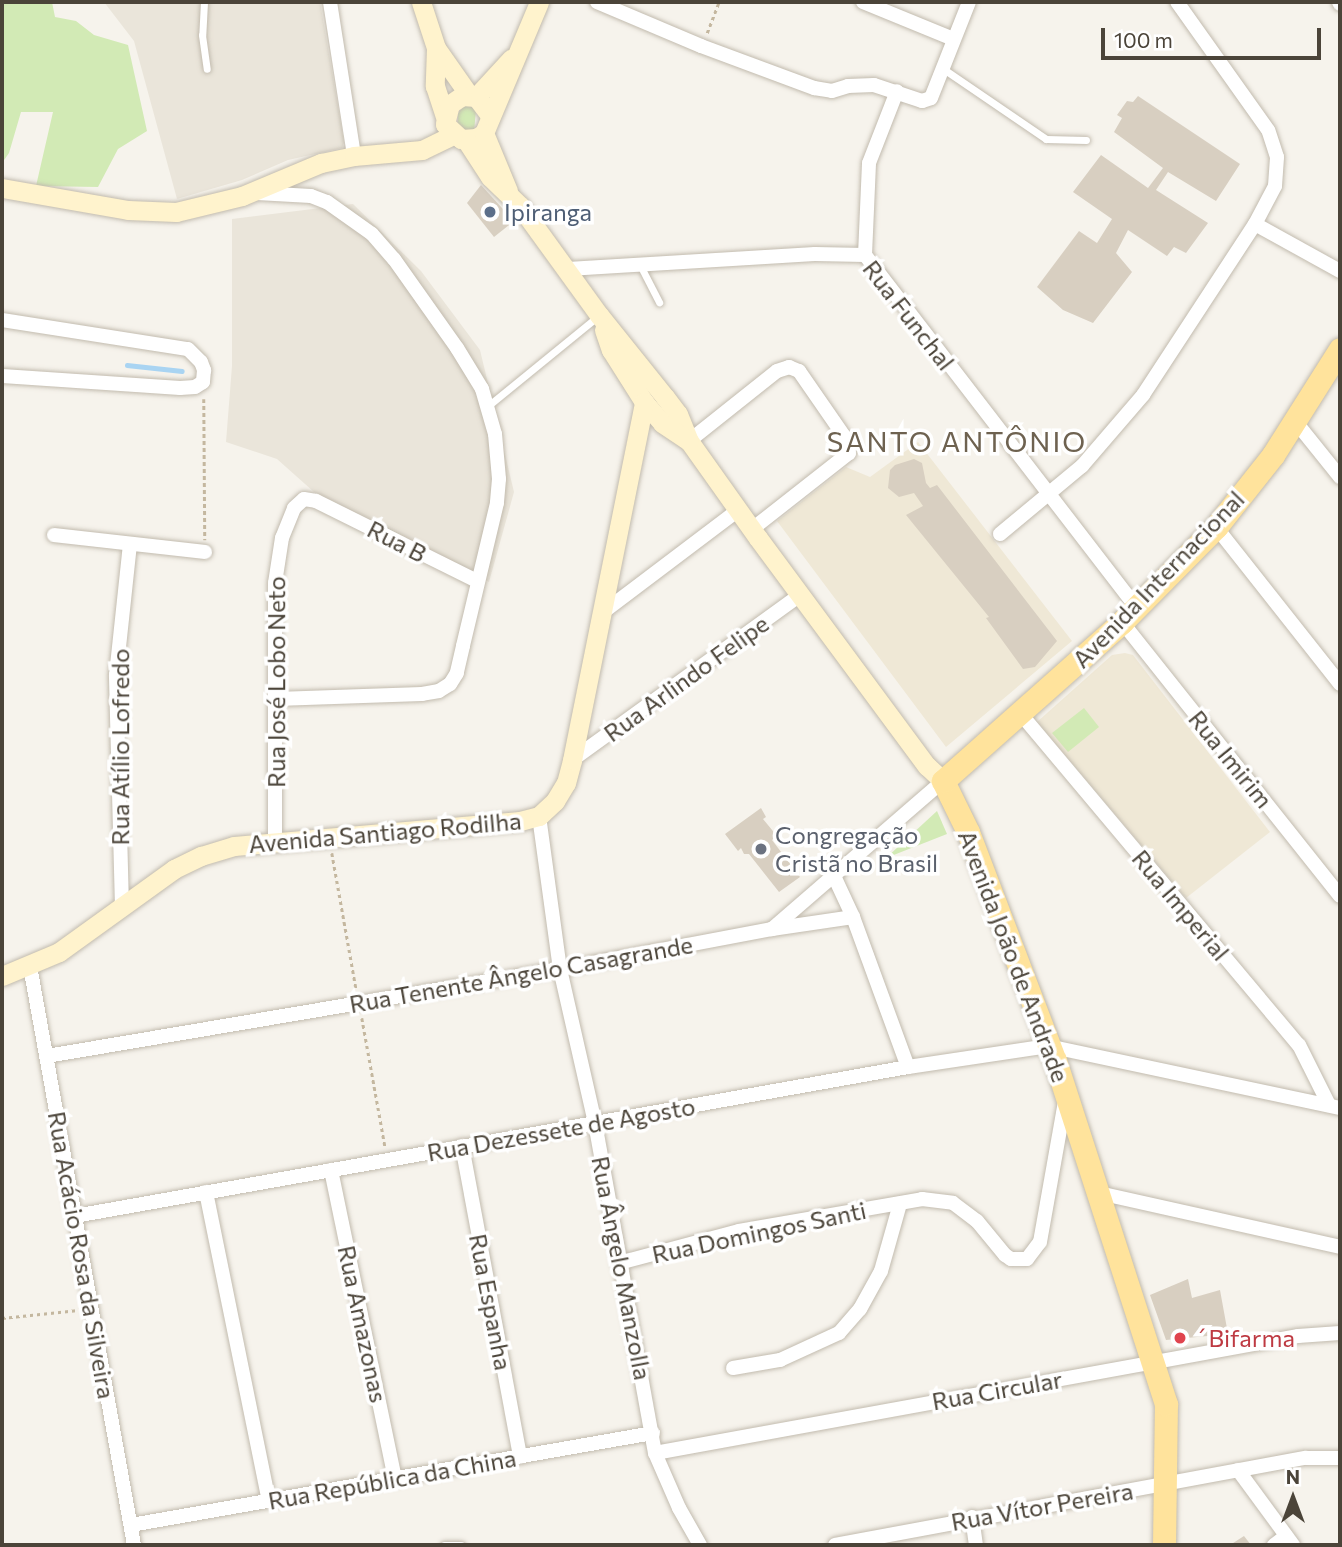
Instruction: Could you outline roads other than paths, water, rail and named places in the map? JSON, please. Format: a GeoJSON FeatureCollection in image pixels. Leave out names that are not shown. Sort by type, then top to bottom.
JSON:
{"type":"FeatureCollection","features":[{"type":"Feature","properties":{"kind":"main road"},"geometry":{"type":"LineString","coordinates":[[421,2],[436,48],[435,86],[467,128]]}},
{"type":"Feature","properties":{"kind":"main road"},"geometry":{"type":"LineString","coordinates":[[2,188],[155,212],[176,212],[251,192],[297,172],[354,156],[422,150],[467,128],[506,85],[539,2]]}},
{"type":"Feature","properties":{"kind":"main road","name":"Avenida João de Andrade"},"geometry":{"type":"LineString","coordinates":[[436,48],[472,96],[467,128],[495,182],[508,192],[568,269],[599,315],[665,397],[686,435],[738,510],[927,766],[943,781],[968,832],[1067,1093],[1166,1404],[1167,1483],[1164,1545]]}},
{"type":"Feature","properties":{"kind":"main road"},"geometry":{"type":"LineString","coordinates":[[467,128],[455,99],[472,96],[518,51]]}},
{"type":"Feature","properties":{"kind":"main road","name":"Avenida João de Andrade"},"geometry":{"type":"LineString","coordinates":[[599,315],[611,351],[644,402],[662,423],[686,435]]}},
{"type":"Feature","properties":{"kind":"main road","name":"Avenida Internacional"},"geometry":{"type":"LineString","coordinates":[[943,781],[1129,615],[1216,527],[1273,455],[1340,349]]}},
{"type":"Feature","properties":{"kind":"main road","name":"Avenida Santiago Rodilha"},"geometry":{"type":"LineString","coordinates":[[2,976],[59,952],[174,869],[201,856],[234,846],[520,821],[539,816],[555,801],[566,783],[572,760],[644,402]]}},
{"type":"Feature","properties":{"kind":"main road"},"geometry":{"type":"LineString","coordinates":[[637,434],[653,423],[662,423]]}},
{"type":"Feature","properties":{"kind":"street"},"geometry":{"type":"LineString","coordinates":[[330,2],[354,156]]}},
{"type":"Feature","properties":{"kind":"street"},"geometry":{"type":"LineString","coordinates":[[597,2],[701,46],[826,91],[859,85],[897,91],[919,100],[930,98],[969,2]]}},
{"type":"Feature","properties":{"kind":"street"},"geometry":{"type":"LineString","coordinates":[[863,2],[953,38]]}},
{"type":"Feature","properties":{"kind":"street"},"geometry":{"type":"LineString","coordinates":[[1000,534],[1049,495],[1100,447],[1143,395],[1255,224],[1275,187],[1278,157],[1269,130],[1177,2]]}},
{"type":"Feature","properties":{"kind":"street"},"geometry":{"type":"LineString","coordinates":[[865,255],[869,163],[897,91]]}},
{"type":"Feature","properties":{"kind":"street"},"geometry":{"type":"LineString","coordinates":[[251,192],[311,197],[346,213],[372,234],[420,293],[474,376],[489,405],[499,479],[497,503],[457,673],[445,687],[422,694],[276,699]]}},
{"type":"Feature","properties":{"kind":"street"},"geometry":{"type":"LineString","coordinates":[[1255,224],[1340,271]]}},
{"type":"Feature","properties":{"kind":"street","name":"Rua Funchal"},"geometry":{"type":"LineString","coordinates":[[568,269],[815,254],[865,255],[1049,495],[1129,615]]}},
{"type":"Feature","properties":{"kind":"street"},"geometry":{"type":"LineString","coordinates":[[2,320],[188,349],[201,362],[204,382],[195,387],[180,388],[2,376]]}},
{"type":"Feature","properties":{"kind":"street"},"geometry":{"type":"LineString","coordinates":[[686,435],[777,371],[789,368],[799,371],[844,436],[849,453],[752,529]]}},
{"type":"Feature","properties":{"kind":"street"},"geometry":{"type":"LineString","coordinates":[[1295,421],[1340,477]]}},
{"type":"Feature","properties":{"kind":"street","name":"Rua José Lobo Neto"},"geometry":{"type":"LineString","coordinates":[[275,842],[275,583],[278,557],[294,508],[304,499],[316,500]]}},
{"type":"Feature","properties":{"kind":"street","name":"Rua B"},"geometry":{"type":"LineString","coordinates":[[316,500],[477,581]]}},
{"type":"Feature","properties":{"kind":"street"},"geometry":{"type":"LineString","coordinates":[[602,613],[738,510]]}},
{"type":"Feature","properties":{"kind":"street"},"geometry":{"type":"LineString","coordinates":[[1216,527],[1340,684]]}},
{"type":"Feature","properties":{"kind":"street"},"geometry":{"type":"LineString","coordinates":[[54,535],[205,552]]}},
{"type":"Feature","properties":{"kind":"street","name":"Rua Atílio Lofredo"},"geometry":{"type":"LineString","coordinates":[[122,907],[116,675],[130,545]]}},
{"type":"Feature","properties":{"kind":"street","name":"Rua Arlindo Felipe"},"geometry":{"type":"LineString","coordinates":[[572,760],[800,595]]}},
{"type":"Feature","properties":{"kind":"street","name":"Rua Imirim"},"geometry":{"type":"LineString","coordinates":[[1129,615],[1340,896]]}},
{"type":"Feature","properties":{"kind":"street","name":"Rua Imperial"},"geometry":{"type":"LineString","coordinates":[[1020,713],[1298,1045],[1335,1106]]}},
{"type":"Feature","properties":{"kind":"street","name":"Rua Tenente Ângelo Casagrande"},"geometry":{"type":"LineString","coordinates":[[47,1056],[560,969],[772,929],[943,781]]}},
{"type":"Feature","properties":{"kind":"street","name":"Rua Ângelo Manzolla"},"geometry":{"type":"LineString","coordinates":[[539,816],[560,969],[595,1123],[655,1453],[679,1508],[700,1545]]}},
{"type":"Feature","properties":{"kind":"street"},"geometry":{"type":"LineString","coordinates":[[834,876],[853,916],[908,1067]]}},
{"type":"Feature","properties":{"kind":"street"},"geometry":{"type":"LineString","coordinates":[[772,929],[853,916]]}},
{"type":"Feature","properties":{"kind":"street","name":"Rua Acácio Rosa da Silveira"},"geometry":{"type":"LineString","coordinates":[[30,966],[134,1545]]}},
{"type":"Feature","properties":{"kind":"street"},"geometry":{"type":"LineString","coordinates":[[1048,1046],[1335,1106]]}},
{"type":"Feature","properties":{"kind":"street","name":"Rua Dezessete de Agosto"},"geometry":{"type":"LineString","coordinates":[[75,1216],[908,1067],[1048,1046]]}},
{"type":"Feature","properties":{"kind":"street","name":"Rua Domingos Santi"},"geometry":{"type":"LineString","coordinates":[[619,1263],[740,1231],[922,1199],[953,1203],[976,1221],[1005,1255],[1011,1259],[1027,1259],[1040,1242],[1067,1093]]}},
{"type":"Feature","properties":{"kind":"street","name":"Rua Espanha"},"geometry":{"type":"LineString","coordinates":[[462,1146],[520,1457]]}},
{"type":"Feature","properties":{"kind":"street","name":"Rua Amazonas"},"geometry":{"type":"LineString","coordinates":[[331,1170],[396,1479]]}},
{"type":"Feature","properties":{"kind":"street"},"geometry":{"type":"LineString","coordinates":[[206,1192],[269,1501]]}},
{"type":"Feature","properties":{"kind":"street"},"geometry":{"type":"LineString","coordinates":[[1099,1193],[1340,1247]]}},
{"type":"Feature","properties":{"kind":"street"},"geometry":{"type":"LineString","coordinates":[[733,1368],[780,1360],[839,1333],[860,1309],[881,1271],[900,1204]]}},
{"type":"Feature","properties":{"kind":"street","name":"Rua Circular"},"geometry":{"type":"LineString","coordinates":[[655,1453],[1298,1336],[1340,1333]]}},
{"type":"Feature","properties":{"kind":"street","name":"Rua República da China"},"geometry":{"type":"LineString","coordinates":[[131,1525],[653,1433]]}},
{"type":"Feature","properties":{"kind":"street","name":"Rua Vítor Pereira"},"geometry":{"type":"LineString","coordinates":[[835,1545],[863,1543],[972,1517],[1306,1458],[1340,1458]]}},
{"type":"Feature","properties":{"kind":"street"},"geometry":{"type":"LineString","coordinates":[[1238,1470],[1284,1542]]}},
{"type":"Feature","properties":{"kind":"street"},"geometry":{"type":"LineString","coordinates":[[972,1517],[976,1545]]}},
{"type":"Feature","properties":{"kind":"lane"},"geometry":{"type":"LineString","coordinates":[[204,2],[202,35],[207,69]]}},
{"type":"Feature","properties":{"kind":"lane"},"geometry":{"type":"LineString","coordinates":[[942,68],[1046,139],[1086,140]]}},
{"type":"Feature","properties":{"kind":"lane"},"geometry":{"type":"LineString","coordinates":[[640,264],[659,302]]}},
{"type":"Feature","properties":{"kind":"lane"},"geometry":{"type":"LineString","coordinates":[[489,405],[599,315]]}},
{"type":"Feature","properties":{"kind":"lane"},"geometry":{"type":"LineString","coordinates":[[444,1545],[461,1545]]}},
{"type":"Feature","properties":{"kind":"waterway"},"geometry":{"type":"LineString","coordinates":[[127,365],[182,371]]}},
{"type":"Feature","properties":{"kind":"place","name":"Ipiranga"},"geometry":{"type":"Point","coordinates":[490,212]}},
{"type":"Feature","properties":{"kind":"place","name":"Congregação Cristã no Brasil"},"geometry":{"type":"Point","coordinates":[761,849]}},
{"type":"Feature","properties":{"kind":"place","name":"´Bifarma"},"geometry":{"type":"Point","coordinates":[1180,1338]}},
{"type":"Feature","properties":{"kind":"district","name":"SANTO ANTÔNIO"},"geometry":{"type":"Point","coordinates":[957,441]}}]}
